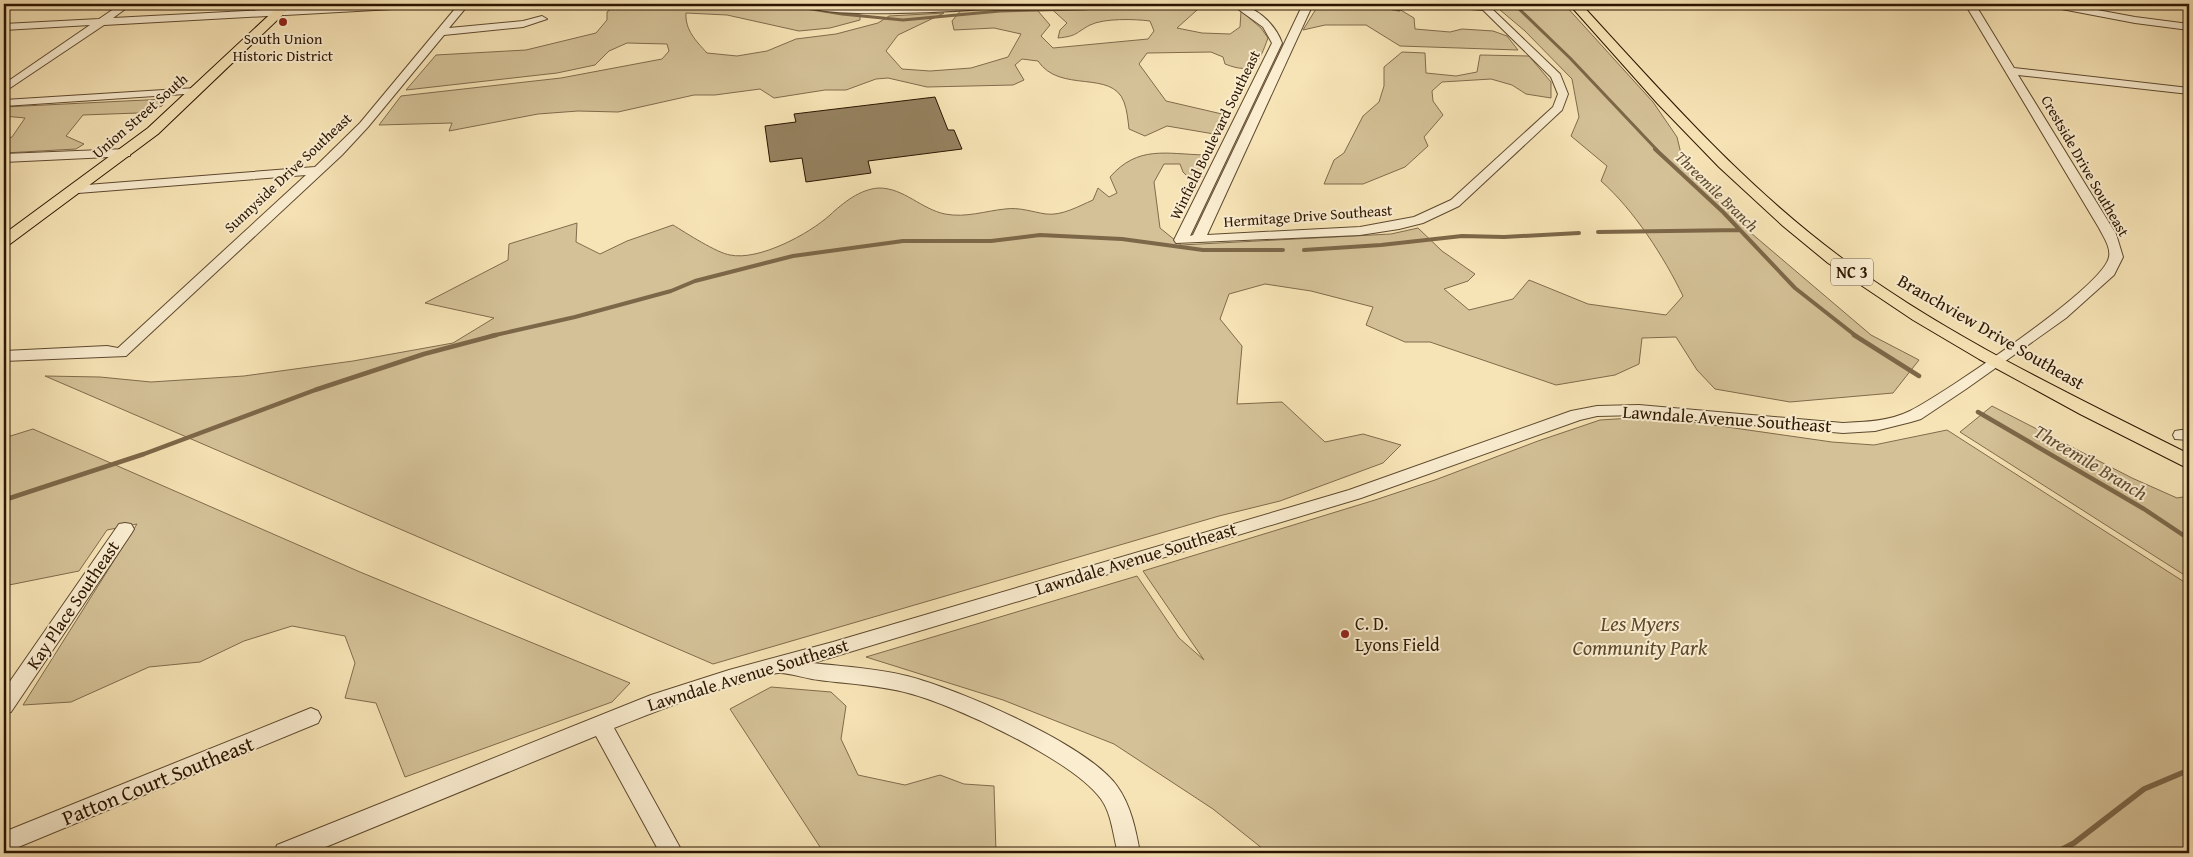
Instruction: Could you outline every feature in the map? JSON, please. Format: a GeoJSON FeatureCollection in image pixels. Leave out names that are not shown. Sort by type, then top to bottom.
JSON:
{"type":"FeatureCollection","features":[{"type":"Feature","properties":{"kind":"main road","name":"Branchview Drive Southeast"},"geometry":{"type":"LineString","coordinates":[[1575,4],[1711,153],[1768,206],[1823,252],[1892,299],[1995,361],[2189,462]]}},
{"type":"Feature","properties":{"kind":"main road","name":"Union Street South"},"geometry":{"type":"LineString","coordinates":[[4,241],[126,153],[196,91],[284,8]]}},
{"type":"Feature","properties":{"kind":"street"},"geometry":{"type":"LineString","coordinates":[[4,89],[98,22],[127,4]]}},
{"type":"Feature","properties":{"kind":"street"},"geometry":{"type":"LineString","coordinates":[[4,28],[284,8],[429,4]]}},
{"type":"Feature","properties":{"kind":"street","name":"Sunnyside Drive Southeast"},"geometry":{"type":"LineString","coordinates":[[4,356],[106,351],[121,353],[364,125],[464,4]]}},
{"type":"Feature","properties":{"kind":"street"},"geometry":{"type":"LineString","coordinates":[[806,4],[842,9],[889,12],[1009,4]]}},
{"type":"Feature","properties":{"kind":"street","name":"Winfield Boulevard Southeast"},"geometry":{"type":"LineString","coordinates":[[1181,240],[1277,43],[1275,35],[1267,26],[1236,4]]}},
{"type":"Feature","properties":{"kind":"street"},"geometry":{"type":"LineString","coordinates":[[1289,45],[1308,4]]}},
{"type":"Feature","properties":{"kind":"street","name":"Hermitage Drive Southeast"},"geometry":{"type":"LineString","coordinates":[[1181,240],[1377,230],[1417,222],[1439,214],[1455,203],[1558,108],[1563,94],[1556,76],[1481,6],[1445,4]]}},
{"type":"Feature","properties":{"kind":"street","name":"Crestside Drive Southeast"},"geometry":{"type":"LineString","coordinates":[[1970,4],[2096,212],[2114,246],[2116,257],[2108,276],[2038,334],[1995,361]]}},
{"type":"Feature","properties":{"kind":"street"},"geometry":{"type":"LineString","coordinates":[[2051,4],[2135,20],[2189,27]]}},
{"type":"Feature","properties":{"kind":"street"},"geometry":{"type":"LineString","coordinates":[[440,32],[522,24],[542,19]]}},
{"type":"Feature","properties":{"kind":"street","name":"Winfield Boulevard Southeast"},"geometry":{"type":"LineString","coordinates":[[1198,239],[1289,45]]}},
{"type":"Feature","properties":{"kind":"street"},"geometry":{"type":"LineString","coordinates":[[2010,71],[2189,91]]}},
{"type":"Feature","properties":{"kind":"street"},"geometry":{"type":"LineString","coordinates":[[4,103],[196,91]]}},
{"type":"Feature","properties":{"kind":"street"},"geometry":{"type":"LineString","coordinates":[[4,158],[126,153]]}},
{"type":"Feature","properties":{"kind":"street"},"geometry":{"type":"LineString","coordinates":[[78,189],[318,170]]}},
{"type":"Feature","properties":{"kind":"street","name":"Lawndale Avenue Southeast"},"geometry":{"type":"LineString","coordinates":[[285,853],[651,704],[778,664],[1355,494],[1577,415],[1597,411],[1639,410],[1832,428],[1861,428],[1897,422],[1915,415],[1995,361]]}},
{"type":"Feature","properties":{"kind":"street","name":"Kay Place Southeast"},"geometry":{"type":"LineString","coordinates":[[4,706],[125,529]]}},
{"type":"Feature","properties":{"kind":"street"},"geometry":{"type":"LineString","coordinates":[[778,664],[799,670],[852,674],[917,686],[972,706],[1071,759],[1090,771],[1110,793],[1129,853]]}},
{"type":"Feature","properties":{"kind":"street","name":"Patton Court Southeast"},"geometry":{"type":"LineString","coordinates":[[4,843],[311,717]]}},
{"type":"Feature","properties":{"kind":"street"},"geometry":{"type":"LineString","coordinates":[[600,724],[672,853]]}},
{"type":"Feature","properties":{"kind":"green space"},"geometry":{"type":"Polygon","coordinates":[[[617,4],[795,4],[860,14],[860,20],[830,28],[799,31],[727,15],[686,13],[689,30],[707,53],[737,56],[767,51],[796,39],[836,34],[878,23],[889,16],[944,13],[898,35],[886,51],[902,69],[930,71],[971,68],[1008,57],[1021,34],[994,28],[954,30],[952,21],[961,10],[1032,4],[1050,25],[1041,36],[1053,48],[1148,39],[1154,31],[1150,21],[1111,20],[1090,25],[1073,35],[1058,38],[1060,30],[1067,23],[1046,4],[1192,4],[1197,10],[1177,28],[1202,33],[1230,34],[1240,27],[1241,11],[1261,28],[1268,38],[1262,54],[1249,67],[1235,67],[1225,64],[1223,57],[1211,52],[1147,53],[1139,64],[1166,101],[1222,114],[1226,125],[1220,135],[1167,126],[1145,136],[1129,129],[1124,102],[1118,92],[1109,86],[1059,77],[1048,71],[1038,61],[1022,59],[1015,65],[1024,80],[1013,85],[927,87],[888,78],[876,79],[846,90],[825,90],[774,98],[760,89],[715,95],[694,95],[618,112],[578,111],[538,114],[449,131],[452,123],[379,125],[401,96],[561,78],[662,59],[669,51],[667,44],[627,43],[609,51],[595,65],[557,73],[406,90],[436,55],[526,50],[596,33],[607,20],[607,12],[617,4]]]}},
{"type":"Feature","properties":{"kind":"green space"},"geometry":{"type":"Polygon","coordinates":[[[1319,4],[1394,6],[1414,18],[1415,29],[1450,32],[1462,29],[1493,31],[1507,36],[1518,50],[1400,46],[1366,25],[1325,25],[1303,30],[1319,4]]]}},
{"type":"Feature","properties":{"kind":"green space"},"geometry":{"type":"Polygon","coordinates":[[[1493,4],[1564,4],[1653,102],[1677,137],[1683,162],[1751,233],[1871,335],[1919,360],[1893,393],[1790,402],[1715,389],[1697,370],[1676,337],[1642,338],[1639,364],[1615,375],[1556,385],[1430,342],[1405,342],[1366,325],[1373,307],[1311,291],[1265,284],[1229,294],[1220,319],[1242,346],[1237,404],[1282,402],[1325,442],[1363,434],[1401,445],[1383,463],[1280,501],[1219,516],[713,664],[45,376],[100,377],[151,382],[244,376],[353,361],[453,343],[494,318],[425,303],[508,260],[509,244],[577,223],[576,242],[600,254],[627,241],[673,225],[717,251],[742,256],[769,250],[797,238],[821,222],[852,197],[872,189],[879,188],[896,191],[928,208],[945,214],[968,215],[998,210],[1021,209],[1046,214],[1058,214],[1093,200],[1098,188],[1109,197],[1117,193],[1110,177],[1121,167],[1131,160],[1142,156],[1165,153],[1205,155],[1202,177],[1189,178],[1183,172],[1180,164],[1164,164],[1154,182],[1160,228],[1181,245],[1391,234],[1418,228],[1442,251],[1475,274],[1468,281],[1444,289],[1469,310],[1513,299],[1529,280],[1588,304],[1666,315],[1683,296],[1647,235],[1625,206],[1601,181],[1607,166],[1571,136],[1579,117],[1572,79],[1525,31],[1493,4]]]}},
{"type":"Feature","properties":{"kind":"green space"},"geometry":{"type":"Polygon","coordinates":[[[1402,52],[1425,53],[1426,73],[1456,76],[1477,72],[1480,55],[1529,56],[1551,82],[1551,98],[1526,94],[1512,85],[1491,79],[1442,82],[1432,91],[1433,101],[1443,115],[1424,137],[1428,146],[1405,167],[1363,184],[1324,184],[1334,160],[1344,153],[1363,116],[1379,102],[1384,86],[1384,67],[1402,52]]]}},
{"type":"Feature","properties":{"kind":"green space"},"geometry":{"type":"Polygon","coordinates":[[[166,99],[162,106],[138,113],[83,115],[66,136],[84,144],[76,149],[4,153],[4,140],[12,137],[25,118],[4,116],[4,107],[166,99]]]}},
{"type":"Feature","properties":{"kind":"green space"},"geometry":{"type":"Polygon","coordinates":[[[1992,406],[2132,478],[2177,498],[2189,496],[2189,578],[1960,432],[1992,406]]]}},
{"type":"Feature","properties":{"kind":"green space","name":"Les Myers Community Park"},"geometry":{"type":"Polygon","coordinates":[[[1632,418],[1678,420],[1832,442],[1874,445],[1947,430],[2189,585],[2189,853],[1268,853],[1213,809],[1114,744],[1003,700],[866,657],[1137,576],[1179,638],[1204,660],[1143,571],[1375,500],[1600,420],[1632,418]]]}},
{"type":"Feature","properties":{"kind":"green space"},"geometry":{"type":"Polygon","coordinates":[[[33,429],[360,572],[630,683],[612,702],[405,777],[376,703],[345,698],[355,663],[345,636],[292,626],[244,641],[200,662],[149,667],[71,702],[23,705],[137,524],[107,530],[79,571],[4,586],[4,438],[33,429]]]}},
{"type":"Feature","properties":{"kind":"green space"},"geometry":{"type":"Polygon","coordinates":[[[771,687],[831,692],[846,706],[841,739],[858,775],[905,785],[940,775],[964,784],[994,786],[996,853],[824,853],[730,709],[771,687]]]}},
{"type":"Feature","properties":{"kind":"building"},"geometry":{"type":"Polygon","coordinates":[[[935,97],[948,130],[954,130],[962,149],[868,161],[871,173],[806,182],[802,158],[770,162],[765,126],[796,122],[794,114],[935,97]]]}},
{"type":"Feature","properties":{"kind":"waterway"},"geometry":{"type":"LineString","coordinates":[[782,4],[842,14],[903,20],[1000,11],[1083,9],[1150,4]]}},
{"type":"Feature","properties":{"kind":"waterway"},"geometry":{"type":"LineString","coordinates":[[1290,4],[1295,4]]}},
{"type":"Feature","properties":{"kind":"waterway"},"geometry":{"type":"LineString","coordinates":[[1494,5],[1499,4]]}},
{"type":"Feature","properties":{"kind":"waterway","name":"Threemile Branch"},"geometry":{"type":"LineString","coordinates":[[1514,4],[1570,58],[1657,150]]}},
{"type":"Feature","properties":{"kind":"waterway"},"geometry":{"type":"LineString","coordinates":[[1319,5],[1372,5],[1399,10]]}},
{"type":"Feature","properties":{"kind":"waterway","name":"Threemile Branch"},"geometry":{"type":"LineString","coordinates":[[1655,149],[1723,212],[1795,288],[1856,336]]}},
{"type":"Feature","properties":{"kind":"waterway"},"geometry":{"type":"LineString","coordinates":[[1598,232],[1740,230]]}},
{"type":"Feature","properties":{"kind":"waterway"},"geometry":{"type":"LineString","coordinates":[[1304,250],[1381,245],[1462,236],[1504,237],[1579,233]]}},
{"type":"Feature","properties":{"kind":"waterway"},"geometry":{"type":"LineString","coordinates":[[491,336],[575,317],[671,291],[695,281],[793,256],[903,241],[991,241],[1040,235],[1122,239],[1203,250],[1283,250]]}},
{"type":"Feature","properties":{"kind":"waterway"},"geometry":{"type":"LineString","coordinates":[[4,500],[144,454],[315,390],[424,354],[496,335]]}},
{"type":"Feature","properties":{"kind":"waterway","name":"Threemile Branch"},"geometry":{"type":"LineString","coordinates":[[1854,335],[1919,376]]}},
{"type":"Feature","properties":{"kind":"waterway","name":"Threemile Branch"},"geometry":{"type":"LineString","coordinates":[[1978,412],[2144,509],[2189,539]]}},
{"type":"Feature","properties":{"kind":"waterway"},"geometry":{"type":"LineString","coordinates":[[2055,853],[2074,843],[2144,789],[2189,770]]}},
{"type":"Feature","properties":{"kind":"place","name":"South Union Historic District"},"geometry":{"type":"Point","coordinates":[283,22]}},
{"type":"Feature","properties":{"kind":"place","name":"C. D. Lyons Field"},"geometry":{"type":"Point","coordinates":[1345,634]}}]}
